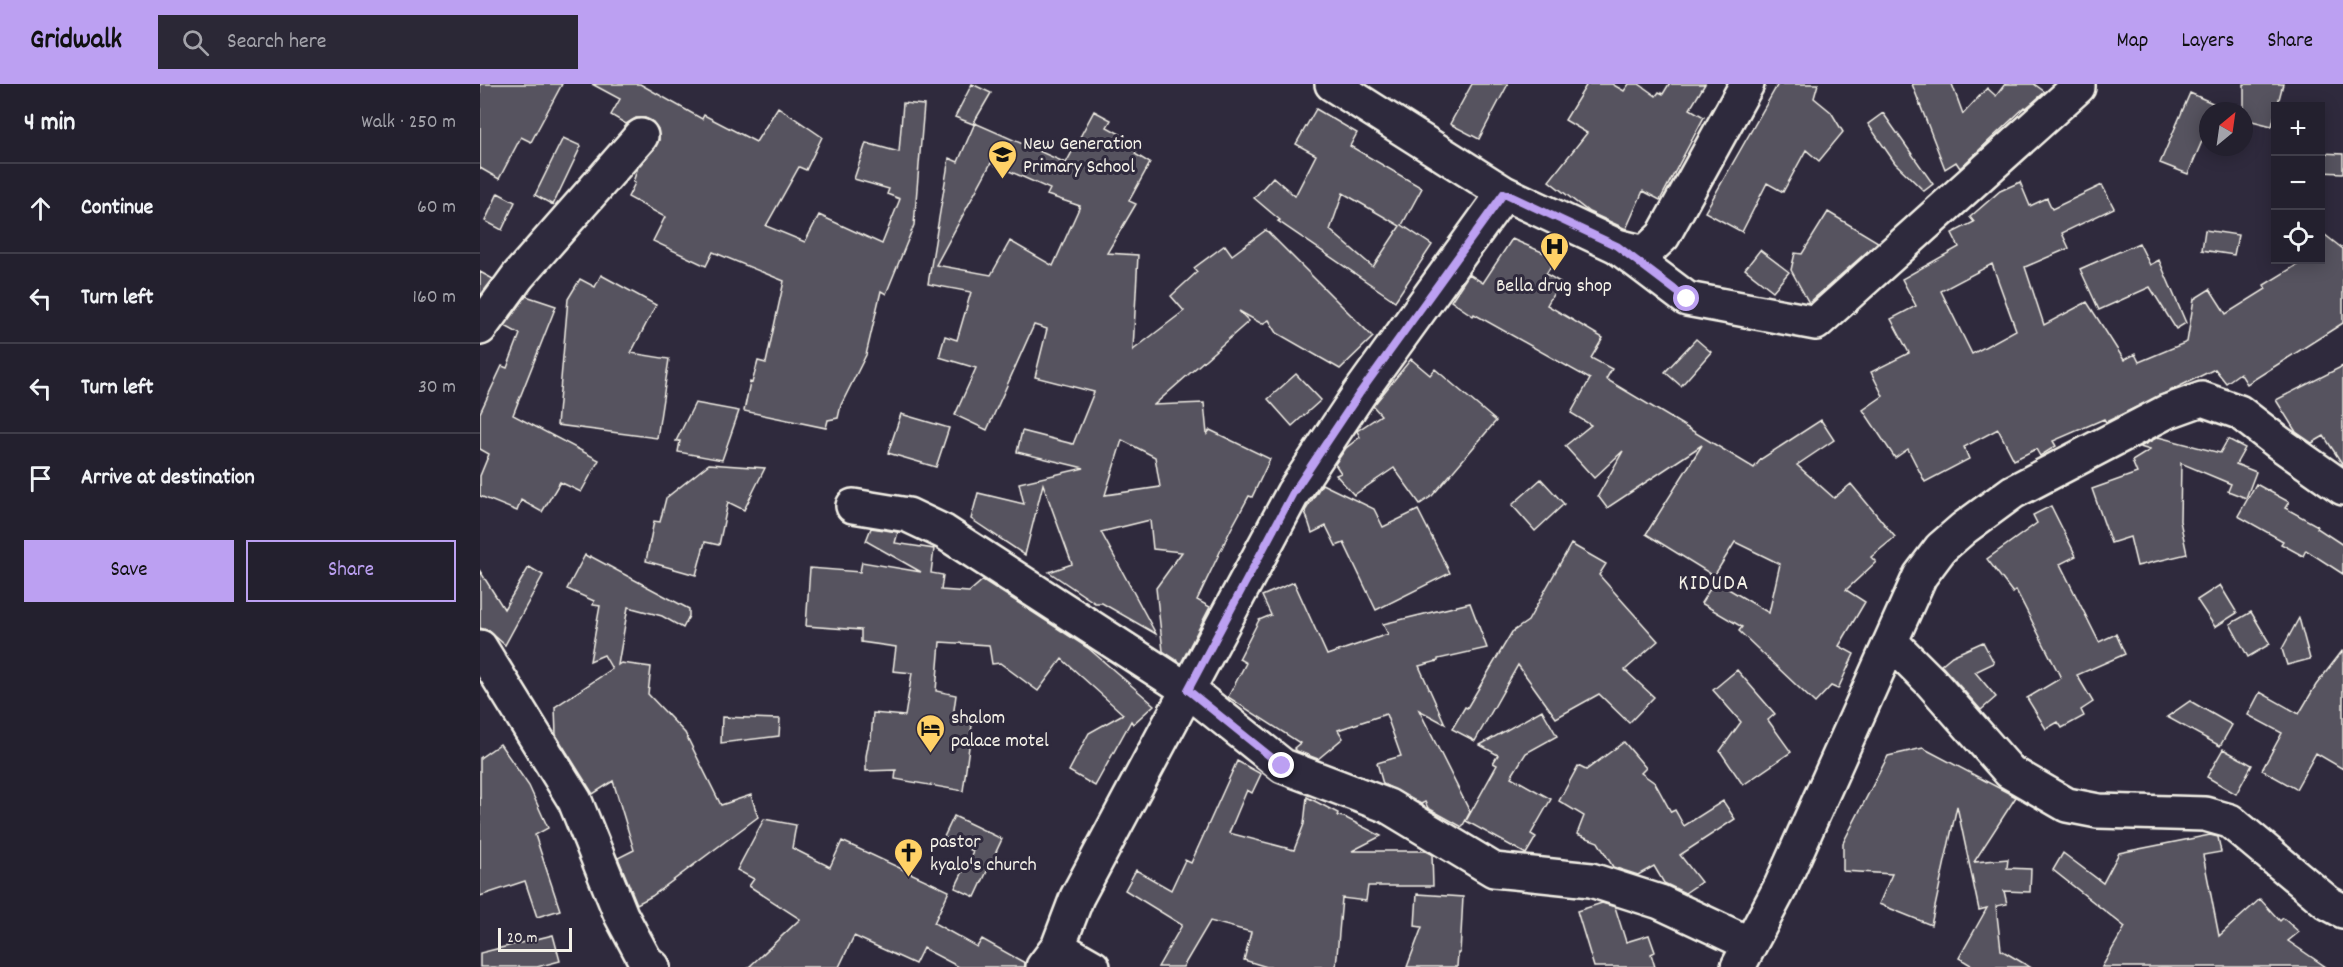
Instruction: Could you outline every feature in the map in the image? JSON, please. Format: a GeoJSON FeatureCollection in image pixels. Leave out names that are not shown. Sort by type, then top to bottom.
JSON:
{"type":"FeatureCollection","features":[{"type":"Feature","properties":{"kind":"street"},"geometry":{"type":"LineString","coordinates":[[1332,84],[1504,193],[1617,246],[1645,253],[1663,236],[1747,84]]}},
{"type":"Feature","properties":{"kind":"street"},"geometry":{"type":"LineString","coordinates":[[1617,246],[1687,299],[1816,322],[2078,87],[2078,84]]}},
{"type":"Feature","properties":{"kind":"street"},"geometry":{"type":"LineString","coordinates":[[480,328],[518,276],[641,136]]}},
{"type":"Feature","properties":{"kind":"street"},"geometry":{"type":"LineString","coordinates":[[1093,967],[1051,957],[1077,897],[1293,493],[1359,394],[1504,193]]}},
{"type":"Feature","properties":{"kind":"street"},"geometry":{"type":"LineString","coordinates":[[853,506],[908,514],[944,532],[1188,690],[1282,766],[1388,806],[1494,870],[1591,880],[1660,902],[1744,956],[1781,886],[1920,576],[1941,548],[1964,528],[2013,492],[2166,412],[2202,399],[2239,412],[2343,488]]}},
{"type":"Feature","properties":{"kind":"street"},"geometry":{"type":"LineString","coordinates":[[1891,642],[1931,682],[2010,772],[2067,805],[2098,811],[2205,814],[2230,821],[2328,903],[2343,911]]}},
{"type":"Feature","properties":{"kind":"street"},"geometry":{"type":"LineString","coordinates":[[480,647],[575,801],[621,915],[645,960],[653,967]]}},
{"type":"Feature","properties":{"kind":"building"},"geometry":{"type":"Polygon","coordinates":[[[480,84],[562,84],[531,142],[521,137],[499,179],[480,168],[480,84]]]}},
{"type":"Feature","properties":{"kind":"building"},"geometry":{"type":"Polygon","coordinates":[[[592,84],[640,84],[702,119],[704,115],[756,142],[778,107],[822,137],[806,170],[799,167],[766,226],[805,242],[819,215],[882,244],[900,199],[887,194],[889,189],[854,179],[866,143],[899,152],[903,103],[924,105],[914,225],[886,294],[881,291],[866,355],[841,405],[838,418],[828,420],[826,428],[744,411],[750,382],[752,383],[758,361],[766,363],[784,281],[713,252],[706,266],[653,241],[665,217],[628,197],[635,183],[633,182],[638,167],[659,140],[658,129],[653,122],[645,118],[636,118],[626,124],[611,115],[620,99],[592,84]]]}},
{"type":"Feature","properties":{"kind":"building"},"geometry":{"type":"Polygon","coordinates":[[[972,84],[991,93],[973,124],[955,117],[972,84]]]}},
{"type":"Feature","properties":{"kind":"building"},"geometry":{"type":"Polygon","coordinates":[[[1472,84],[1508,84],[1479,139],[1450,124],[1472,84]]]}},
{"type":"Feature","properties":{"kind":"building"},"geometry":{"type":"Polygon","coordinates":[[[1587,84],[1612,84],[1624,91],[1629,84],[1639,84],[1656,96],[1659,92],[1663,94],[1669,84],[1705,84],[1690,109],[1704,117],[1660,200],[1643,191],[1626,229],[1589,212],[1549,181],[1587,133],[1565,120],[1587,84]]]}},
{"type":"Feature","properties":{"kind":"building"},"geometry":{"type":"Polygon","coordinates":[[[1778,84],[1818,84],[1814,98],[1831,112],[1843,132],[1819,161],[1806,150],[1783,192],[1767,183],[1742,232],[1705,212],[1778,84]]]}},
{"type":"Feature","properties":{"kind":"building"},"geometry":{"type":"Polygon","coordinates":[[[1912,84],[1952,84],[1963,114],[1987,88],[1996,96],[2005,84],[2034,84],[2045,92],[2025,107],[1960,168],[1956,162],[1945,169],[1912,84]]]}},
{"type":"Feature","properties":{"kind":"building"},"geometry":{"type":"Polygon","coordinates":[[[2244,84],[2283,84],[2278,102],[2271,102],[2271,126],[2253,121],[2253,102],[2244,102],[2244,84]]]}},
{"type":"Feature","properties":{"kind":"building"},"geometry":{"type":"Polygon","coordinates":[[[2190,93],[2210,102],[2199,102],[2199,148],[2188,174],[2160,163],[2190,93]]]}},
{"type":"Feature","properties":{"kind":"building"},"geometry":{"type":"Polygon","coordinates":[[[1316,109],[1357,133],[1350,146],[1422,188],[1402,225],[1432,245],[1395,301],[1278,221],[1280,220],[1254,198],[1273,177],[1295,196],[1316,155],[1296,144],[1316,109]],[[1343,193],[1330,230],[1373,267],[1400,226],[1343,193]]]}},
{"type":"Feature","properties":{"kind":"building"},"geometry":{"type":"Polygon","coordinates":[[[1094,111],[1111,120],[1107,127],[1140,145],[1135,154],[1150,163],[1129,201],[1136,204],[1107,253],[1138,255],[1133,350],[1184,311],[1171,296],[1197,272],[1194,268],[1225,245],[1232,255],[1266,230],[1373,337],[1340,369],[1277,333],[1269,320],[1262,324],[1239,311],[1249,321],[1154,405],[1204,403],[1207,434],[1210,430],[1270,459],[1252,497],[1249,496],[1231,529],[1197,600],[1210,607],[1181,663],[1163,651],[1156,588],[1182,552],[1153,549],[1150,520],[1101,532],[1156,634],[1102,603],[1095,603],[1049,572],[1072,564],[1043,484],[1025,555],[971,519],[978,493],[1024,504],[1019,483],[1084,468],[1017,452],[1022,431],[1073,444],[1094,392],[1035,377],[1047,329],[1034,325],[987,430],[955,415],[976,368],[939,357],[945,336],[957,340],[971,292],[928,284],[949,158],[958,162],[975,123],[1066,163],[1094,111]],[[991,163],[936,265],[991,275],[1010,241],[1053,266],[1080,206],[1047,195],[1050,189],[991,163]],[[1122,440],[1105,495],[1160,487],[1155,457],[1122,440]]]}},
{"type":"Feature","properties":{"kind":"building"},"geometry":{"type":"Polygon","coordinates":[[[1883,113],[1933,184],[1924,191],[1895,163],[1868,124],[1883,113]]]}},
{"type":"Feature","properties":{"kind":"building"},"geometry":{"type":"Polygon","coordinates":[[[563,138],[581,146],[553,205],[535,195],[563,138]]]}},
{"type":"Feature","properties":{"kind":"building"},"geometry":{"type":"Polygon","coordinates":[[[2325,153],[2343,154],[2343,173],[2325,172],[2325,153]]]}},
{"type":"Feature","properties":{"kind":"building"},"geometry":{"type":"Polygon","coordinates":[[[2020,182],[2030,206],[2047,198],[2052,209],[2102,185],[2114,208],[2062,233],[2069,248],[2025,267],[2044,325],[2087,302],[2124,360],[2135,354],[2139,362],[2187,342],[2194,299],[2210,289],[2226,314],[2266,289],[2264,285],[2298,264],[2325,264],[2325,235],[2343,249],[2343,323],[2247,384],[2240,373],[2226,383],[2215,369],[2106,422],[2104,419],[2053,441],[2056,446],[2040,456],[2036,449],[2014,460],[1998,429],[1964,447],[1969,459],[1925,482],[1908,449],[1895,458],[1863,410],[1883,396],[1871,372],[1909,353],[1891,319],[1916,306],[1902,279],[1959,247],[1952,233],[1974,222],[1970,217],[2000,191],[2020,182]],[[1992,264],[1941,291],[1972,354],[2016,330],[1992,264]]]}},
{"type":"Feature","properties":{"kind":"building"},"geometry":{"type":"Polygon","coordinates":[[[498,193],[515,202],[502,230],[485,221],[498,193]]]}},
{"type":"Feature","properties":{"kind":"building"},"geometry":{"type":"Polygon","coordinates":[[[1828,212],[1878,242],[1809,303],[1791,270],[1795,253],[1802,254],[1828,212]]]}},
{"type":"Feature","properties":{"kind":"building"},"geometry":{"type":"Polygon","coordinates":[[[2205,230],[2238,235],[2234,255],[2202,250],[2205,230]]]}},
{"type":"Feature","properties":{"kind":"building"},"geometry":{"type":"Polygon","coordinates":[[[1512,239],[1556,258],[1546,274],[1560,282],[1547,305],[1603,338],[1591,358],[1612,369],[1606,379],[1754,468],[1761,459],[1821,420],[1834,440],[1797,465],[1834,498],[1851,484],[1895,537],[1871,557],[1876,562],[1846,590],[1865,602],[1839,646],[1854,654],[1838,689],[1831,686],[1815,703],[1739,631],[1742,627],[1701,603],[1715,581],[1769,613],[1780,564],[1735,542],[1714,576],[1646,534],[1702,445],[1607,508],[1598,496],[1623,451],[1594,478],[1565,446],[1591,425],[1571,413],[1590,379],[1474,314],[1473,316],[1451,301],[1469,274],[1483,283],[1512,239]]]}},
{"type":"Feature","properties":{"kind":"building"},"geometry":{"type":"Polygon","coordinates":[[[2139,243],[2150,265],[2159,260],[2186,323],[2176,329],[2150,287],[2099,310],[2080,269],[2139,243]]]}},
{"type":"Feature","properties":{"kind":"building"},"geometry":{"type":"Polygon","coordinates":[[[1760,250],[1789,272],[1773,291],[1745,269],[1760,250]]]}},
{"type":"Feature","properties":{"kind":"building"},"geometry":{"type":"Polygon","coordinates":[[[480,272],[493,279],[480,296],[480,272]]]}},
{"type":"Feature","properties":{"kind":"building"},"geometry":{"type":"Polygon","coordinates":[[[601,275],[656,305],[631,353],[669,359],[657,438],[557,425],[568,299],[580,279],[595,287],[601,275]]]}},
{"type":"Feature","properties":{"kind":"building"},"geometry":{"type":"Polygon","coordinates":[[[526,296],[556,306],[513,415],[599,460],[581,492],[560,482],[542,512],[521,500],[517,511],[480,496],[480,476],[489,454],[480,449],[480,413],[502,366],[507,368],[520,334],[505,326],[526,296]]]}},
{"type":"Feature","properties":{"kind":"building"},"geometry":{"type":"Polygon","coordinates":[[[1696,339],[1711,352],[1681,386],[1665,372],[1696,339]]]}},
{"type":"Feature","properties":{"kind":"building"},"geometry":{"type":"Polygon","coordinates":[[[1411,359],[1430,375],[1435,369],[1496,421],[1432,496],[1420,504],[1394,468],[1354,495],[1336,475],[1341,473],[1335,464],[1346,448],[1360,437],[1357,431],[1381,415],[1373,406],[1411,359]]]}},
{"type":"Feature","properties":{"kind":"building"},"geometry":{"type":"Polygon","coordinates":[[[2343,366],[2343,465],[2324,436],[2312,443],[2296,432],[2276,400],[2343,366]]]}},
{"type":"Feature","properties":{"kind":"building"},"geometry":{"type":"Polygon","coordinates":[[[1296,374],[1321,400],[1292,426],[1268,399],[1296,374]]]}},
{"type":"Feature","properties":{"kind":"building"},"geometry":{"type":"Polygon","coordinates":[[[695,403],[739,411],[722,460],[678,452],[680,441],[676,441],[695,403]]]}},
{"type":"Feature","properties":{"kind":"building"},"geometry":{"type":"Polygon","coordinates":[[[901,414],[949,428],[936,467],[888,453],[901,414]]]}},
{"type":"Feature","properties":{"kind":"building"},"geometry":{"type":"Polygon","coordinates":[[[2158,437],[2220,453],[2228,439],[2245,448],[2236,464],[2256,472],[2246,498],[2228,491],[2231,484],[2181,463],[2180,521],[2187,554],[2137,566],[2130,537],[2111,543],[2092,489],[2137,473],[2132,461],[2150,450],[2140,447],[2158,437]]]}},
{"type":"Feature","properties":{"kind":"building"},"geometry":{"type":"Polygon","coordinates":[[[709,464],[765,468],[744,510],[728,502],[719,545],[705,542],[696,575],[646,561],[654,521],[660,522],[666,498],[709,464]]]}},
{"type":"Feature","properties":{"kind":"building"},"geometry":{"type":"Polygon","coordinates":[[[1541,479],[1564,504],[1535,531],[1512,505],[1541,479]]]}},
{"type":"Feature","properties":{"kind":"building"},"geometry":{"type":"Polygon","coordinates":[[[1322,484],[1374,509],[1383,527],[1418,510],[1450,573],[1376,610],[1344,543],[1336,546],[1326,526],[1312,533],[1305,511],[1322,484]]]}},
{"type":"Feature","properties":{"kind":"building"},"geometry":{"type":"Polygon","coordinates":[[[2256,484],[2289,502],[2285,508],[2318,526],[2317,528],[2343,545],[2343,574],[2306,550],[2303,556],[2281,544],[2283,541],[2238,516],[2256,484]]]}},
{"type":"Feature","properties":{"kind":"building"},"geometry":{"type":"Polygon","coordinates":[[[2051,506],[2076,556],[2060,564],[2099,642],[2116,634],[2125,654],[2077,675],[2093,702],[2081,710],[2084,716],[2062,728],[2058,722],[2046,729],[2027,698],[2061,678],[2016,590],[2013,593],[1987,559],[2037,523],[2033,515],[2051,506]]]}},
{"type":"Feature","properties":{"kind":"building"},"geometry":{"type":"Polygon","coordinates":[[[871,528],[898,532],[895,543],[934,549],[931,573],[943,575],[941,590],[969,592],[983,580],[1088,648],[1154,705],[1133,724],[1131,721],[1095,786],[1069,771],[1089,733],[1123,714],[1062,659],[1038,691],[1000,663],[992,664],[989,645],[940,642],[936,691],[956,695],[953,717],[972,725],[963,791],[895,779],[896,770],[866,771],[873,713],[905,716],[912,673],[893,671],[896,647],[861,642],[861,630],[806,626],[810,568],[860,572],[862,562],[921,572],[866,541],[871,528]]]}},
{"type":"Feature","properties":{"kind":"building"},"geometry":{"type":"Polygon","coordinates":[[[1571,544],[1606,564],[1599,575],[1658,641],[1625,670],[1654,697],[1629,723],[1599,694],[1556,718],[1518,665],[1475,741],[1452,729],[1512,632],[1528,621],[1571,544]]]}},
{"type":"Feature","properties":{"kind":"building"},"geometry":{"type":"Polygon","coordinates":[[[585,555],[689,609],[689,616],[683,628],[662,616],[628,607],[618,665],[621,663],[651,667],[648,694],[685,733],[721,805],[751,795],[758,817],[652,896],[637,904],[618,858],[634,850],[613,781],[593,794],[556,735],[555,707],[612,669],[604,655],[590,661],[600,606],[593,605],[594,601],[567,589],[585,555]]]}},
{"type":"Feature","properties":{"kind":"building"},"geometry":{"type":"Polygon","coordinates":[[[529,567],[543,575],[505,645],[489,631],[480,628],[480,571],[504,609],[529,567]]]}},
{"type":"Feature","properties":{"kind":"building"},"geometry":{"type":"Polygon","coordinates":[[[1294,582],[1327,655],[1388,634],[1383,624],[1470,603],[1487,648],[1438,659],[1438,661],[1419,666],[1445,724],[1419,710],[1470,812],[1462,827],[1428,808],[1425,802],[1421,804],[1383,784],[1377,763],[1401,756],[1386,714],[1338,730],[1343,738],[1318,759],[1297,751],[1294,748],[1300,743],[1228,697],[1246,663],[1239,659],[1259,620],[1271,615],[1262,596],[1294,582]]]}},
{"type":"Feature","properties":{"kind":"building"},"geometry":{"type":"Polygon","coordinates":[[[2220,585],[2237,613],[2215,627],[2197,600],[2220,585]]]}},
{"type":"Feature","properties":{"kind":"building"},"geometry":{"type":"Polygon","coordinates":[[[2251,612],[2270,644],[2248,657],[2230,624],[2251,612]]]}},
{"type":"Feature","properties":{"kind":"building"},"geometry":{"type":"Polygon","coordinates":[[[2299,618],[2310,659],[2287,665],[2282,649],[2299,618]]]}},
{"type":"Feature","properties":{"kind":"building"},"geometry":{"type":"Polygon","coordinates":[[[1983,642],[1994,663],[1975,672],[1996,697],[1981,710],[1941,665],[1952,656],[1983,642]]]}},
{"type":"Feature","properties":{"kind":"building"},"geometry":{"type":"Polygon","coordinates":[[[2343,650],[2343,769],[2316,753],[2296,789],[2262,770],[2282,733],[2248,715],[2260,692],[2299,714],[2316,685],[2343,650]]]}},
{"type":"Feature","properties":{"kind":"building"},"geometry":{"type":"Polygon","coordinates":[[[1737,670],[1775,714],[1768,720],[1791,752],[1743,785],[1720,751],[1741,722],[1713,690],[1737,670]]]}},
{"type":"Feature","properties":{"kind":"building"},"geometry":{"type":"Polygon","coordinates":[[[2190,701],[2232,725],[2220,746],[2167,717],[2190,701]]]}},
{"type":"Feature","properties":{"kind":"building"},"geometry":{"type":"Polygon","coordinates":[[[1542,710],[1557,736],[1526,753],[1511,777],[1551,799],[1531,834],[1536,837],[1526,854],[1466,821],[1497,765],[1493,763],[1498,755],[1480,745],[1542,710]]]}},
{"type":"Feature","properties":{"kind":"building"},"geometry":{"type":"Polygon","coordinates":[[[722,717],[780,719],[779,736],[721,743],[722,717]]]}},
{"type":"Feature","properties":{"kind":"building"},"geometry":{"type":"Polygon","coordinates":[[[1624,742],[1646,768],[1641,773],[1655,783],[1671,812],[1675,810],[1684,826],[1723,801],[1735,819],[1680,855],[1701,882],[1685,893],[1664,883],[1654,866],[1638,875],[1613,867],[1598,842],[1577,834],[1584,816],[1559,801],[1578,766],[1586,770],[1624,742]]]}},
{"type":"Feature","properties":{"kind":"building"},"geometry":{"type":"Polygon","coordinates":[[[500,744],[529,786],[548,828],[535,835],[560,910],[537,917],[525,881],[480,896],[480,758],[500,744]]]}},
{"type":"Feature","properties":{"kind":"building"},"geometry":{"type":"Polygon","coordinates":[[[1923,748],[2016,797],[1974,862],[2008,859],[2007,868],[2031,869],[2030,892],[2004,891],[2007,904],[1996,906],[2001,950],[2030,967],[1974,967],[1959,958],[1987,908],[1979,910],[1957,806],[1931,925],[1879,904],[1892,874],[1843,871],[1843,843],[1888,756],[1923,748]]]}},
{"type":"Feature","properties":{"kind":"building"},"geometry":{"type":"Polygon","coordinates":[[[2223,749],[2252,765],[2236,794],[2207,777],[2223,749]]]}},
{"type":"Feature","properties":{"kind":"building"},"geometry":{"type":"Polygon","coordinates":[[[1237,761],[1261,774],[1252,793],[1247,790],[1229,833],[1294,850],[1304,824],[1307,797],[1338,813],[1337,816],[1344,817],[1381,836],[1352,851],[1426,851],[1432,854],[1433,886],[1368,886],[1366,901],[1342,898],[1336,967],[1267,967],[1244,960],[1251,932],[1210,921],[1183,967],[1158,967],[1182,925],[1125,890],[1136,870],[1171,890],[1185,860],[1191,863],[1237,761]]]}},
{"type":"Feature","properties":{"kind":"building"},"geometry":{"type":"Polygon","coordinates":[[[954,816],[1002,839],[975,897],[955,888],[973,851],[944,837],[954,816]]]}},
{"type":"Feature","properties":{"kind":"building"},"geometry":{"type":"Polygon","coordinates":[[[764,819],[796,825],[792,848],[830,867],[842,841],[949,891],[934,923],[977,947],[982,939],[1025,963],[1025,967],[959,967],[923,948],[915,964],[854,936],[839,967],[749,967],[800,919],[749,886],[754,879],[737,870],[764,819]]]}},
{"type":"Feature","properties":{"kind":"building"},"geometry":{"type":"Polygon","coordinates":[[[2210,835],[2218,837],[2221,852],[2203,855],[2219,936],[2260,899],[2280,921],[2283,918],[2299,932],[2288,941],[2326,967],[2102,967],[2125,927],[2053,870],[2063,853],[2103,883],[2119,853],[2210,835]]]}},
{"type":"Feature","properties":{"kind":"building"},"geometry":{"type":"Polygon","coordinates":[[[1417,894],[1463,897],[1457,967],[1407,967],[1422,927],[1415,926],[1417,894]]]}},
{"type":"Feature","properties":{"kind":"building"},"geometry":{"type":"Polygon","coordinates":[[[1602,903],[1615,907],[1626,942],[1649,935],[1655,952],[1651,954],[1655,967],[1594,967],[1577,911],[1602,903]]]}},
{"type":"Feature","properties":{"kind":"building"},"geometry":{"type":"Polygon","coordinates":[[[553,935],[560,961],[537,967],[480,967],[480,953],[553,935]]]}},
{"type":"Feature","properties":{"kind":"place","name":"New Generation Primary School"},"geometry":{"type":"Point","coordinates":[1002,180]}},
{"type":"Feature","properties":{"kind":"place","name":"Bella drug shop"},"geometry":{"type":"Point","coordinates":[1554,272]}},
{"type":"Feature","properties":{"kind":"place","name":"shalom palace motel"},"geometry":{"type":"Point","coordinates":[930,754]}},
{"type":"Feature","properties":{"kind":"place","name":"pastor kyalo's church"},"geometry":{"type":"Point","coordinates":[909,878]}},
{"type":"Feature","properties":{"kind":"district","name":"KIDUDA"},"geometry":{"type":"Point","coordinates":[1714,581]}},
{"type":"Feature","properties":{"kind":"route"},"geometry":{"type":"LineString","coordinates":[[1282,766],[1188,690],[1293,493],[1359,394],[1504,193],[1617,246],[1687,299]]}}]}
